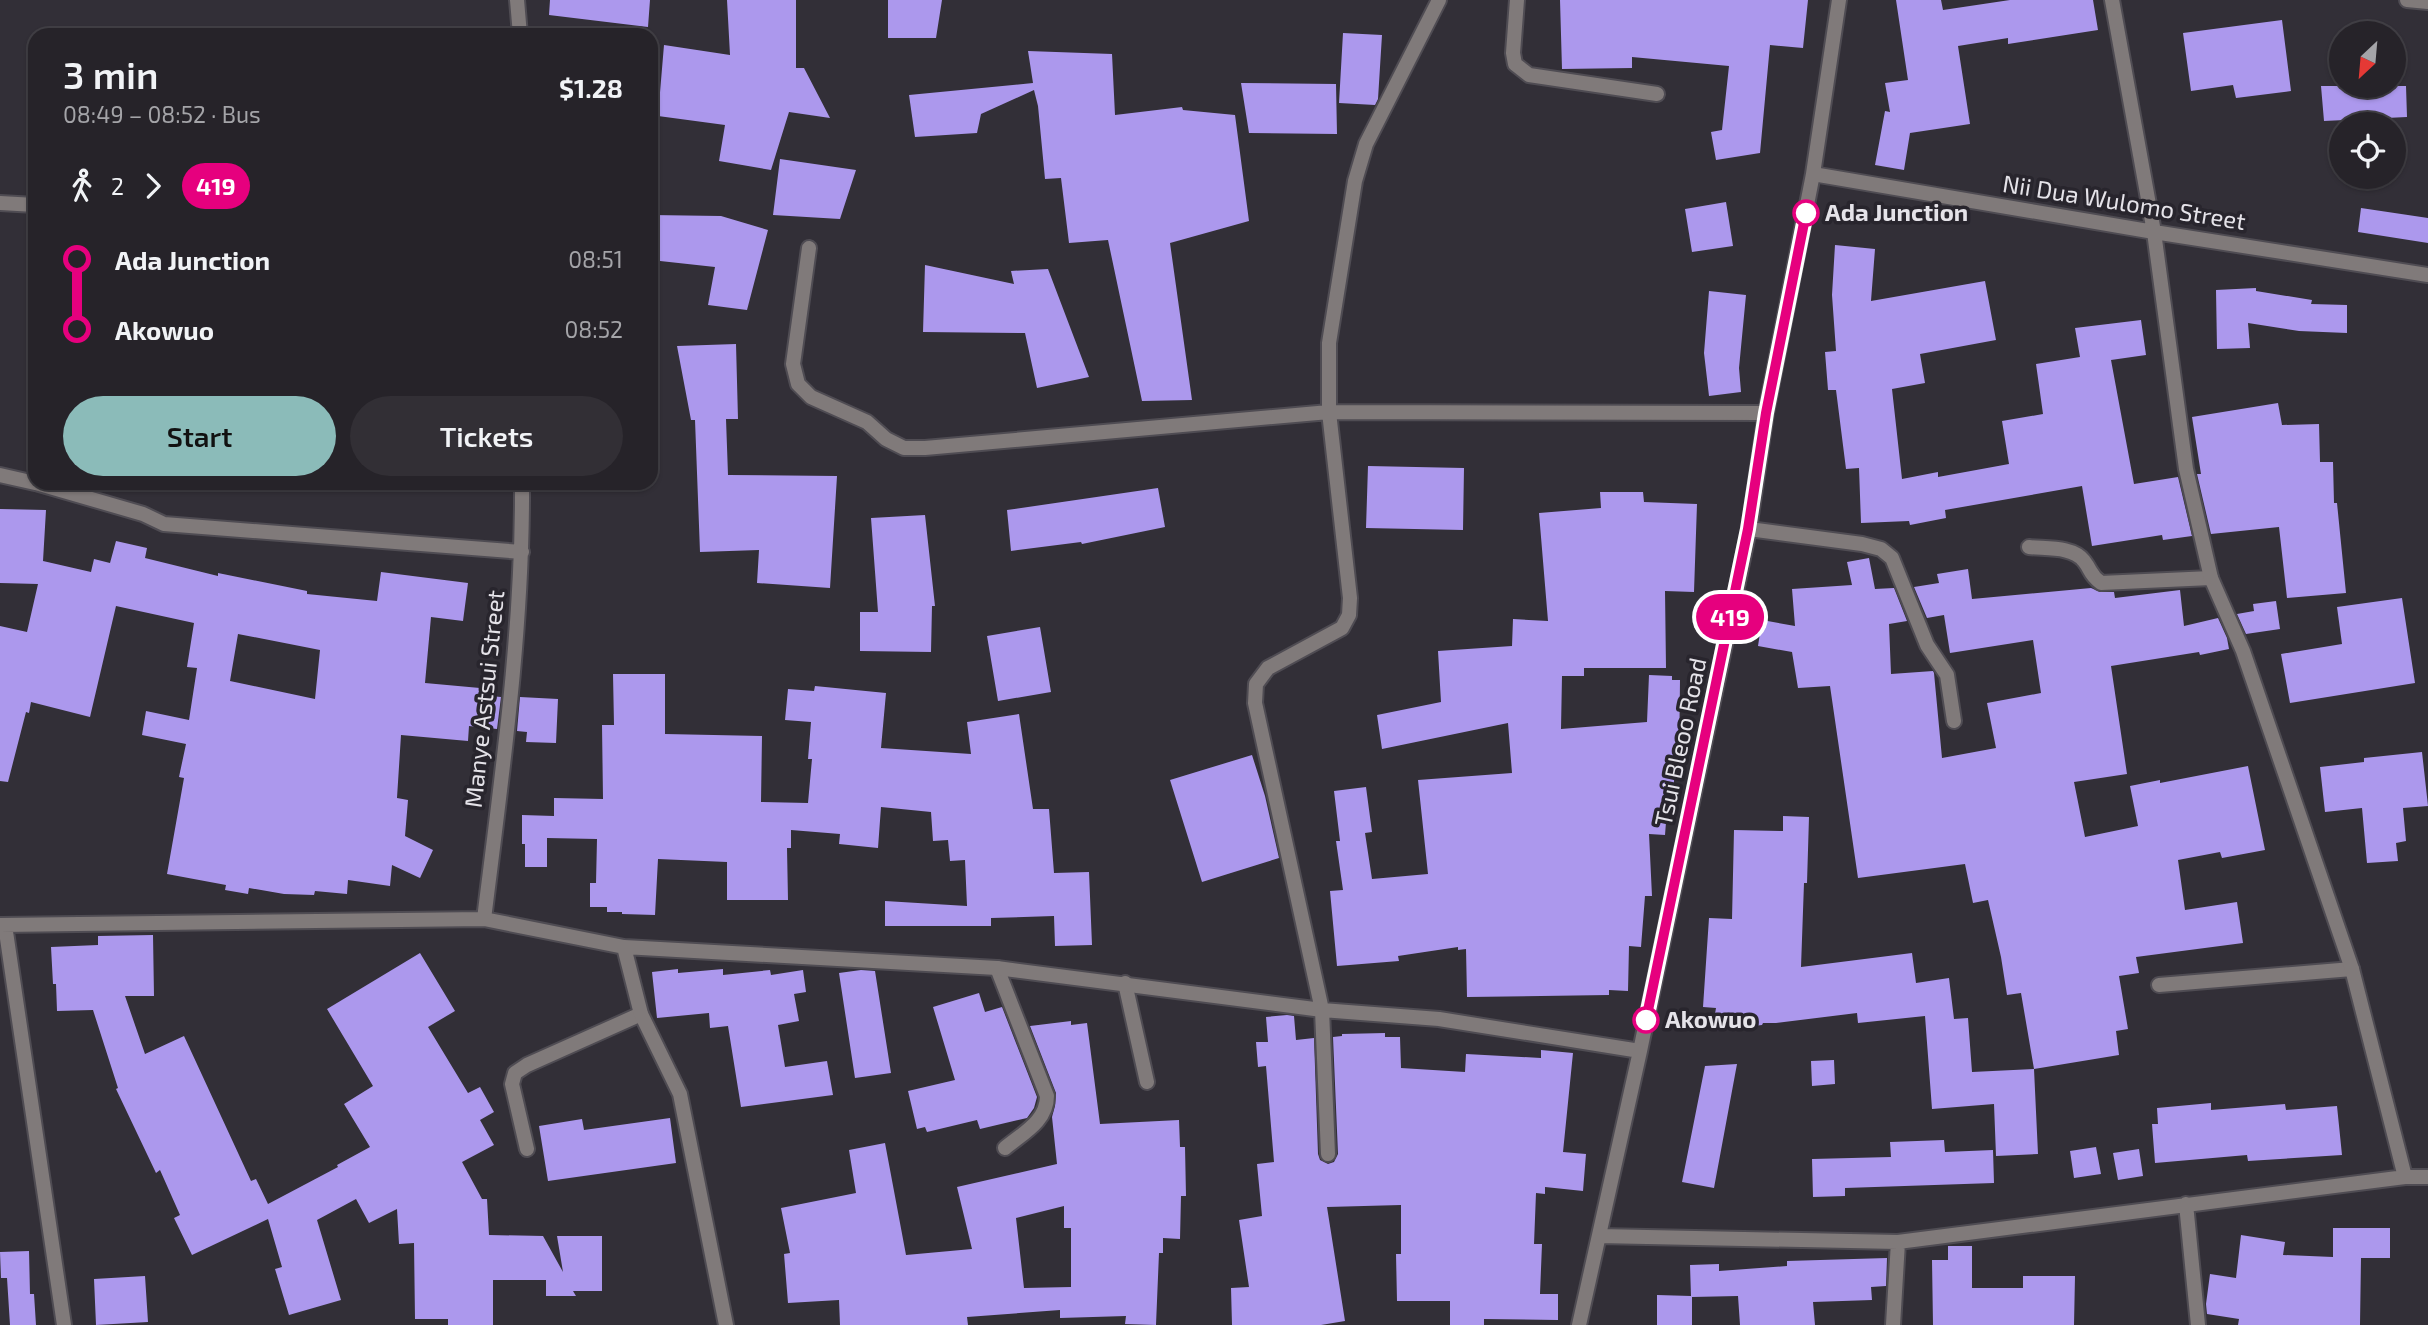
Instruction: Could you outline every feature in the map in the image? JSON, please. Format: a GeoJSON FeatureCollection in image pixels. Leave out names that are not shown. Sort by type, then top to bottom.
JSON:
{"type":"FeatureCollection","features":[{"type":"Feature","properties":{"kind":"street"},"geometry":{"type":"LineString","coordinates":[[517,0],[519,28]]}},
{"type":"Feature","properties":{"kind":"street"},"geometry":{"type":"LineString","coordinates":[[1328,1154],[1322,1010],[1255,703],[1256,684],[1268,668],[1342,628],[1349,615],[1350,598],[1329,412],[1329,343],[1355,181],[1366,144],[1439,0]]}},
{"type":"Feature","properties":{"kind":"street"},"geometry":{"type":"LineString","coordinates":[[1517,0],[1513,53],[1515,64],[1529,75],[1657,94]]}},
{"type":"Feature","properties":{"kind":"street","name":"Tsui Bleoo Road"},"geometry":{"type":"LineString","coordinates":[[1579,1325],[1640,1051],[1748,529],[1766,413],[1813,174],[1839,0]]}},
{"type":"Feature","properties":{"kind":"street"},"geometry":{"type":"LineString","coordinates":[[2112,0],[2154,232],[2186,470],[2211,578],[2243,650],[2352,969],[2405,1177]]}},
{"type":"Feature","properties":{"kind":"street"},"geometry":{"type":"LineString","coordinates":[[2407,0],[2428,2]]}},
{"type":"Feature","properties":{"kind":"street","name":"Nii Dua Wulomo Street"},"geometry":{"type":"LineString","coordinates":[[1813,174],[2428,275]]}},
{"type":"Feature","properties":{"kind":"street"},"geometry":{"type":"LineString","coordinates":[[0,203],[28,205]]}},
{"type":"Feature","properties":{"kind":"street"},"geometry":{"type":"LineString","coordinates":[[809,248],[793,365],[798,384],[811,397],[867,422],[886,439],[904,448],[1329,412],[1766,413]]}},
{"type":"Feature","properties":{"kind":"street"},"geometry":{"type":"LineString","coordinates":[[0,475],[28,481]]}},
{"type":"Feature","properties":{"kind":"street"},"geometry":{"type":"LineString","coordinates":[[59,490],[143,514],[164,524],[522,552]]}},
{"type":"Feature","properties":{"kind":"street","name":"Manye Astsui Street"},"geometry":{"type":"LineString","coordinates":[[484,919],[515,653],[522,552],[522,490]]}},
{"type":"Feature","properties":{"kind":"street"},"geometry":{"type":"LineString","coordinates":[[1748,529],[1862,544],[1881,549],[1892,558],[1927,645],[1947,675],[1954,721]]}},
{"type":"Feature","properties":{"kind":"street"},"geometry":{"type":"LineString","coordinates":[[2029,547],[2076,554],[2084,561],[2090,576],[2101,583],[2211,578]]}},
{"type":"Feature","properties":{"kind":"street"},"geometry":{"type":"LineString","coordinates":[[64,1325],[2,925],[484,919],[625,947],[997,968],[1322,1010],[1439,1019],[1640,1051]]}},
{"type":"Feature","properties":{"kind":"street"},"geometry":{"type":"LineString","coordinates":[[625,947],[641,1014],[680,1094],[726,1325]]}},
{"type":"Feature","properties":{"kind":"street"},"geometry":{"type":"LineString","coordinates":[[997,968],[1046,1096],[1047,1107],[1042,1117],[1005,1148]]}},
{"type":"Feature","properties":{"kind":"street"},"geometry":{"type":"LineString","coordinates":[[2159,985],[2352,969]]}},
{"type":"Feature","properties":{"kind":"street"},"geometry":{"type":"LineString","coordinates":[[1125,983],[1147,1082]]}},
{"type":"Feature","properties":{"kind":"street"},"geometry":{"type":"LineString","coordinates":[[527,1149],[512,1084],[515,1073],[527,1065],[641,1014]]}},
{"type":"Feature","properties":{"kind":"street"},"geometry":{"type":"LineString","coordinates":[[1599,1236],[1898,1242],[2405,1177],[2428,1177]]}},
{"type":"Feature","properties":{"kind":"street"},"geometry":{"type":"LineString","coordinates":[[2186,1204],[2198,1325]]}},
{"type":"Feature","properties":{"kind":"street"},"geometry":{"type":"LineString","coordinates":[[1893,1325],[1898,1242]]}},
{"type":"Feature","properties":{"kind":"building"},"geometry":{"type":"Polygon","coordinates":[[[550,0],[650,0],[648,27],[549,15],[550,0]]]}},
{"type":"Feature","properties":{"kind":"building"},"geometry":{"type":"Polygon","coordinates":[[[727,0],[796,0],[796,68],[804,68],[830,118],[789,112],[771,170],[719,161],[725,125],[658,116],[664,45],[730,55],[727,0]]]}},
{"type":"Feature","properties":{"kind":"building"},"geometry":{"type":"Polygon","coordinates":[[[888,0],[942,0],[936,38],[888,38],[888,0]]]}},
{"type":"Feature","properties":{"kind":"building"},"geometry":{"type":"Polygon","coordinates":[[[1560,0],[1808,0],[1803,48],[1770,45],[1760,153],[1716,160],[1711,132],[1722,130],[1729,66],[1632,57],[1632,68],[1562,69],[1560,0]]]}},
{"type":"Feature","properties":{"kind":"building"},"geometry":{"type":"Polygon","coordinates":[[[1896,0],[1941,0],[1943,10],[2010,0],[2093,0],[2098,30],[2008,44],[2008,38],[1958,46],[1970,124],[1910,133],[1904,170],[1875,165],[1885,111],[1890,112],[1885,83],[1908,80],[1896,0]]]}},
{"type":"Feature","properties":{"kind":"building"},"geometry":{"type":"Polygon","coordinates":[[[2282,20],[2291,91],[2236,98],[2233,85],[2191,91],[2183,33],[2282,20]]]}},
{"type":"Feature","properties":{"kind":"building"},"geometry":{"type":"Polygon","coordinates":[[[1343,33],[1382,35],[1378,99],[1375,105],[1339,103],[1343,33]]]}},
{"type":"Feature","properties":{"kind":"building"},"geometry":{"type":"Polygon","coordinates":[[[1028,51],[1112,54],[1115,115],[1182,107],[1183,110],[1235,115],[1249,221],[1170,243],[1192,400],[1142,401],[1108,240],[1069,243],[1061,178],[1045,179],[1034,90],[981,114],[977,133],[915,137],[909,95],[1033,83],[1028,51]]]}},
{"type":"Feature","properties":{"kind":"building"},"geometry":{"type":"Polygon","coordinates":[[[1241,83],[1336,84],[1337,134],[1249,133],[1241,83]]]}},
{"type":"Feature","properties":{"kind":"building"},"geometry":{"type":"Polygon","coordinates":[[[2321,86],[2329,86],[2329,98],[2406,98],[2406,86],[2407,117],[2406,112],[2329,112],[2329,121],[2324,121],[2321,86]]]}},
{"type":"Feature","properties":{"kind":"building"},"geometry":{"type":"Polygon","coordinates":[[[780,159],[856,170],[840,219],[773,215],[780,159]]]}},
{"type":"Feature","properties":{"kind":"building"},"geometry":{"type":"Polygon","coordinates":[[[1726,202],[1733,246],[1692,252],[1685,209],[1726,202]]]}},
{"type":"Feature","properties":{"kind":"building"},"geometry":{"type":"Polygon","coordinates":[[[2361,208],[2428,218],[2428,243],[2358,232],[2361,208]]]}},
{"type":"Feature","properties":{"kind":"building"},"geometry":{"type":"Polygon","coordinates":[[[658,215],[721,216],[768,230],[747,310],[708,305],[715,267],[658,261],[658,215]]]}},
{"type":"Feature","properties":{"kind":"building"},"geometry":{"type":"Polygon","coordinates":[[[1835,245],[1875,249],[1871,301],[1985,281],[1996,340],[1920,354],[1925,383],[1892,389],[1902,479],[1938,472],[1938,477],[2009,464],[2002,421],[2043,414],[2036,364],[2080,357],[2075,328],[2141,320],[2146,355],[2111,360],[2134,484],[2178,477],[2192,536],[2163,540],[2162,535],[2092,546],[2082,486],[1945,510],[1946,518],[1910,525],[1909,521],[1861,523],[1859,468],[1846,469],[1836,390],[1828,390],[1825,352],[1836,351],[1832,295],[1835,245]]]}},
{"type":"Feature","properties":{"kind":"building"},"geometry":{"type":"Polygon","coordinates":[[[925,265],[1014,284],[1011,271],[1048,269],[1089,377],[1037,388],[1025,333],[923,332],[925,265]]]}},
{"type":"Feature","properties":{"kind":"building"},"geometry":{"type":"Polygon","coordinates":[[[2256,288],[2256,291],[2312,300],[2311,304],[2347,305],[2347,333],[2299,331],[2248,323],[2250,348],[2217,349],[2216,290],[2256,288]]]}},
{"type":"Feature","properties":{"kind":"building"},"geometry":{"type":"Polygon","coordinates":[[[1709,291],[1746,295],[1739,368],[1741,392],[1709,396],[1704,353],[1709,291]]]}},
{"type":"Feature","properties":{"kind":"building"},"geometry":{"type":"Polygon","coordinates":[[[736,344],[738,419],[726,419],[728,475],[837,476],[830,588],[757,583],[759,550],[700,552],[695,420],[691,420],[677,346],[736,344]]]}},
{"type":"Feature","properties":{"kind":"building"},"geometry":{"type":"Polygon","coordinates":[[[2278,403],[2282,425],[2319,424],[2320,462],[2333,462],[2334,503],[2337,503],[2346,593],[2287,598],[2279,527],[2211,534],[2197,474],[2201,474],[2192,417],[2278,403]]]}},
{"type":"Feature","properties":{"kind":"building"},"geometry":{"type":"Polygon","coordinates":[[[1368,466],[1464,468],[1463,530],[1366,528],[1368,466]]]}},
{"type":"Feature","properties":{"kind":"building"},"geometry":{"type":"Polygon","coordinates":[[[1158,488],[1165,527],[1082,544],[1011,551],[1007,510],[1158,488]]]}},
{"type":"Feature","properties":{"kind":"building"},"geometry":{"type":"Polygon","coordinates":[[[1600,492],[1643,492],[1644,502],[1697,504],[1694,592],[1665,591],[1666,668],[1584,668],[1584,676],[1562,676],[1561,729],[1647,722],[1649,675],[1672,676],[1672,680],[1680,680],[1679,767],[1674,767],[1674,784],[1669,784],[1665,835],[1649,834],[1652,896],[1645,896],[1641,947],[1629,946],[1628,991],[1609,990],[1609,995],[1467,997],[1466,949],[1458,950],[1458,947],[1398,956],[1399,961],[1337,966],[1330,891],[1343,890],[1336,841],[1340,841],[1334,791],[1366,787],[1372,832],[1365,833],[1372,879],[1428,874],[1418,780],[1512,773],[1508,723],[1382,749],[1377,715],[1441,702],[1438,651],[1512,646],[1513,619],[1548,621],[1539,513],[1601,508],[1600,492]]]}},
{"type":"Feature","properties":{"kind":"building"},"geometry":{"type":"Polygon","coordinates":[[[0,509],[46,510],[43,561],[91,572],[94,559],[110,563],[116,541],[147,548],[145,558],[218,576],[218,573],[307,591],[307,594],[377,601],[381,572],[468,583],[463,621],[431,617],[425,683],[491,689],[490,696],[501,697],[497,729],[469,726],[468,741],[401,735],[397,798],[408,800],[405,836],[433,850],[420,878],[392,865],[390,886],[348,880],[347,894],[315,891],[314,895],[284,894],[249,888],[248,894],[225,890],[226,885],[167,874],[184,778],[179,777],[186,744],[142,735],[146,711],[189,720],[197,668],[187,667],[194,623],[116,606],[90,717],[31,702],[8,782],[0,781],[0,626],[27,632],[38,584],[0,583],[0,509]],[[238,634],[230,681],[315,699],[320,650],[238,634]]]}},
{"type":"Feature","properties":{"kind":"building"},"geometry":{"type":"Polygon","coordinates":[[[925,515],[935,606],[932,606],[931,652],[860,651],[860,612],[878,612],[871,518],[925,515]]]}},
{"type":"Feature","properties":{"kind":"building"},"geometry":{"type":"Polygon","coordinates":[[[1869,558],[1875,589],[1894,588],[1907,621],[1889,624],[1891,674],[1934,673],[1942,758],[1996,748],[1987,703],[2041,693],[2033,640],[1950,653],[1944,615],[1927,618],[1914,587],[1939,583],[1937,574],[1968,569],[1972,599],[2091,588],[2100,592],[2114,592],[2115,598],[2180,590],[2184,626],[2218,618],[2229,649],[2111,666],[2127,774],[2074,782],[2085,837],[2138,826],[2130,786],[2248,766],[2265,850],[2222,858],[2220,852],[2178,860],[2185,910],[2237,902],[2243,943],[2136,957],[2139,973],[2119,976],[2128,1029],[2116,1031],[2119,1055],[2034,1069],[2021,993],[2007,995],[1988,900],[1973,903],[1965,864],[1858,878],[1830,686],[1798,688],[1792,652],[1758,646],[1762,620],[1795,626],[1792,589],[1852,585],[1847,562],[1869,558]]]}},
{"type":"Feature","properties":{"kind":"building"},"geometry":{"type":"Polygon","coordinates":[[[2402,598],[2415,683],[2290,703],[2281,654],[2342,644],[2337,607],[2402,598]]]}},
{"type":"Feature","properties":{"kind":"building"},"geometry":{"type":"Polygon","coordinates":[[[2276,601],[2280,629],[2246,634],[2237,614],[2254,611],[2253,604],[2276,601]]]}},
{"type":"Feature","properties":{"kind":"building"},"geometry":{"type":"Polygon","coordinates":[[[1040,627],[1051,692],[998,701],[987,636],[1040,627]]]}},
{"type":"Feature","properties":{"kind":"building"},"geometry":{"type":"Polygon","coordinates":[[[613,674],[665,674],[665,734],[762,736],[761,802],[808,803],[812,759],[808,759],[811,722],[785,720],[788,689],[814,691],[815,686],[886,693],[881,748],[971,754],[967,722],[1019,714],[1033,809],[1049,809],[1054,873],[1089,872],[1092,945],[1055,946],[1054,916],[991,918],[991,926],[885,926],[885,901],[967,906],[965,860],[950,861],[948,840],[933,841],[931,812],[881,807],[878,848],[839,844],[840,834],[791,830],[791,848],[787,848],[788,900],[727,900],[727,862],[658,859],[655,915],[622,914],[607,912],[607,907],[590,907],[590,883],[596,883],[597,839],[547,838],[547,867],[525,867],[522,815],[554,816],[554,798],[603,799],[602,725],[614,725],[613,674]]]}},
{"type":"Feature","properties":{"kind":"building"},"geometry":{"type":"Polygon","coordinates":[[[520,697],[558,699],[556,743],[526,742],[527,732],[517,731],[520,697]]]}},
{"type":"Feature","properties":{"kind":"building"},"geometry":{"type":"Polygon","coordinates":[[[2422,752],[2428,806],[2403,808],[2406,841],[2396,843],[2398,861],[2367,863],[2362,808],[2325,812],[2320,767],[2364,762],[2364,758],[2422,752]]]}},
{"type":"Feature","properties":{"kind":"building"},"geometry":{"type":"Polygon","coordinates":[[[1252,755],[1265,796],[1279,858],[1202,882],[1170,780],[1252,755]]]}},
{"type":"Feature","properties":{"kind":"building"},"geometry":{"type":"Polygon","coordinates":[[[1783,816],[1809,817],[1801,967],[1912,953],[1916,983],[1949,978],[1954,1019],[1968,1018],[1972,1072],[2034,1069],[2038,1154],[1996,1156],[1994,1104],[1932,1109],[1925,1016],[1858,1023],[1857,1013],[1712,1031],[1716,1008],[1703,1007],[1709,918],[1732,919],[1734,830],[1783,831],[1783,816]]]}},
{"type":"Feature","properties":{"kind":"building"},"geometry":{"type":"Polygon","coordinates":[[[153,935],[154,996],[125,996],[145,1054],[184,1036],[251,1181],[256,1179],[268,1204],[370,1147],[344,1104],[373,1086],[327,1009],[420,953],[455,1011],[428,1027],[468,1093],[480,1087],[494,1112],[480,1120],[494,1145],[462,1162],[482,1199],[487,1199],[489,1235],[543,1236],[563,1272],[557,1236],[602,1236],[602,1291],[573,1291],[576,1296],[546,1296],[546,1280],[493,1280],[493,1325],[448,1325],[448,1319],[415,1319],[414,1243],[399,1244],[397,1209],[369,1223],[356,1199],[317,1220],[341,1300],[289,1315],[275,1269],[282,1267],[268,1219],[192,1255],[174,1218],[180,1215],[160,1170],[156,1173],[116,1089],[118,1088],[93,1010],[57,1011],[56,984],[53,984],[51,947],[98,945],[98,936],[153,935]]]}},
{"type":"Feature","properties":{"kind":"building"},"geometry":{"type":"Polygon","coordinates":[[[678,969],[678,973],[723,969],[723,975],[770,970],[771,975],[803,970],[806,992],[794,994],[799,1021],[778,1025],[785,1067],[827,1061],[833,1095],[741,1107],[728,1026],[710,1028],[709,1013],[657,1018],[652,972],[678,969]]]}},
{"type":"Feature","properties":{"kind":"building"},"geometry":{"type":"Polygon","coordinates":[[[875,971],[891,1073],[855,1078],[839,973],[875,971]]]}},
{"type":"Feature","properties":{"kind":"building"},"geometry":{"type":"Polygon","coordinates":[[[979,993],[985,1012],[1002,1007],[1037,1097],[1034,1108],[1027,1118],[980,1129],[977,1120],[927,1132],[925,1127],[917,1129],[908,1091],[955,1080],[933,1007],[979,993]]]}},
{"type":"Feature","properties":{"kind":"building"},"geometry":{"type":"Polygon","coordinates":[[[1294,1016],[1296,1040],[1314,1038],[1318,1154],[1320,1160],[1328,1164],[1334,1162],[1338,1154],[1333,1037],[1342,1034],[1385,1033],[1385,1037],[1400,1037],[1401,1068],[1465,1072],[1466,1054],[1541,1058],[1541,1050],[1573,1053],[1563,1152],[1586,1154],[1583,1191],[1545,1187],[1545,1194],[1536,1193],[1534,1244],[1542,1244],[1540,1294],[1558,1294],[1558,1320],[1484,1319],[1484,1325],[1450,1325],[1450,1301],[1397,1301],[1396,1254],[1401,1254],[1401,1205],[1327,1207],[1345,1321],[1321,1325],[1232,1325],[1231,1288],[1249,1287],[1239,1220],[1262,1216],[1257,1164],[1274,1162],[1266,1066],[1258,1067],[1256,1042],[1268,1042],[1266,1017],[1294,1016]]]}},
{"type":"Feature","properties":{"kind":"building"},"geometry":{"type":"Polygon","coordinates":[[[1071,1021],[1071,1025],[1087,1023],[1100,1124],[1179,1120],[1180,1147],[1185,1147],[1186,1196],[1181,1196],[1180,1239],[1163,1238],[1163,1253],[1159,1253],[1156,1325],[1125,1324],[1126,1316],[1060,1318],[1060,1310],[967,1317],[968,1325],[840,1325],[839,1300],[788,1303],[784,1254],[790,1253],[781,1208],[856,1193],[849,1150],[885,1143],[906,1255],[972,1249],[957,1187],[1057,1164],[1052,1117],[1056,1093],[1030,1026],[1071,1021]],[[1064,1206],[1016,1218],[1024,1288],[1071,1287],[1071,1228],[1064,1228],[1064,1206]]]}},
{"type":"Feature","properties":{"kind":"building"},"geometry":{"type":"Polygon","coordinates":[[[1834,1060],[1835,1084],[1812,1086],[1811,1061],[1834,1060]]]}},
{"type":"Feature","properties":{"kind":"building"},"geometry":{"type":"Polygon","coordinates":[[[1737,1064],[1714,1188],[1682,1182],[1705,1066],[1737,1064]]]}},
{"type":"Feature","properties":{"kind":"building"},"geometry":{"type":"Polygon","coordinates":[[[2211,1103],[2211,1110],[2285,1104],[2286,1110],[2337,1106],[2342,1155],[2248,1161],[2247,1155],[2155,1163],[2152,1124],[2158,1124],[2157,1108],[2211,1103]]]}},
{"type":"Feature","properties":{"kind":"building"},"geometry":{"type":"Polygon","coordinates":[[[670,1118],[676,1163],[548,1181],[539,1126],[582,1119],[584,1130],[670,1118]]]}},
{"type":"Feature","properties":{"kind":"building"},"geometry":{"type":"Polygon","coordinates":[[[1944,1140],[1945,1152],[1993,1150],[1994,1183],[1845,1188],[1845,1196],[1813,1197],[1812,1159],[1891,1157],[1890,1142],[1944,1140]]]}},
{"type":"Feature","properties":{"kind":"building"},"geometry":{"type":"Polygon","coordinates":[[[2096,1147],[2101,1174],[2074,1178],[2070,1151],[2096,1147]]]}},
{"type":"Feature","properties":{"kind":"building"},"geometry":{"type":"Polygon","coordinates":[[[2139,1149],[2143,1176],[2118,1180],[2113,1153],[2139,1149]]]}},
{"type":"Feature","properties":{"kind":"building"},"geometry":{"type":"Polygon","coordinates":[[[2333,1228],[2390,1228],[2390,1258],[2361,1258],[2360,1325],[2238,1325],[2239,1319],[2207,1314],[2210,1274],[2236,1278],[2241,1235],[2285,1242],[2283,1255],[2333,1257],[2333,1228]]]}},
{"type":"Feature","properties":{"kind":"building"},"geometry":{"type":"Polygon","coordinates":[[[1948,1246],[1972,1246],[1972,1288],[2023,1288],[2023,1276],[2075,1276],[2074,1325],[1933,1325],[1932,1260],[1948,1260],[1948,1246]]]}},
{"type":"Feature","properties":{"kind":"building"},"geometry":{"type":"Polygon","coordinates":[[[29,1251],[30,1294],[34,1294],[36,1325],[10,1325],[7,1278],[1,1278],[0,1252],[29,1251]]]}},
{"type":"Feature","properties":{"kind":"building"},"geometry":{"type":"Polygon","coordinates":[[[1887,1258],[1886,1286],[1871,1287],[1872,1300],[1813,1302],[1815,1325],[1740,1325],[1738,1296],[1692,1297],[1692,1325],[1657,1325],[1657,1295],[1691,1296],[1690,1265],[1719,1264],[1719,1271],[1787,1266],[1787,1261],[1887,1258]]]}},
{"type":"Feature","properties":{"kind":"building"},"geometry":{"type":"Polygon","coordinates":[[[145,1276],[148,1322],[96,1325],[94,1279],[145,1276]]]}},
{"type":"Feature","properties":{"kind":"bus line","name":"419"},"geometry":{"type":"LineString","coordinates":[[1646,1020],[1748,529],[1766,413],[1806,213]]}},
{"type":"Feature","properties":{"kind":"place","name":"Ada Junction"},"geometry":{"type":"Point","coordinates":[1806,213]}},
{"type":"Feature","properties":{"kind":"place","name":"Akowuo"},"geometry":{"type":"Point","coordinates":[1646,1020]}}]}
